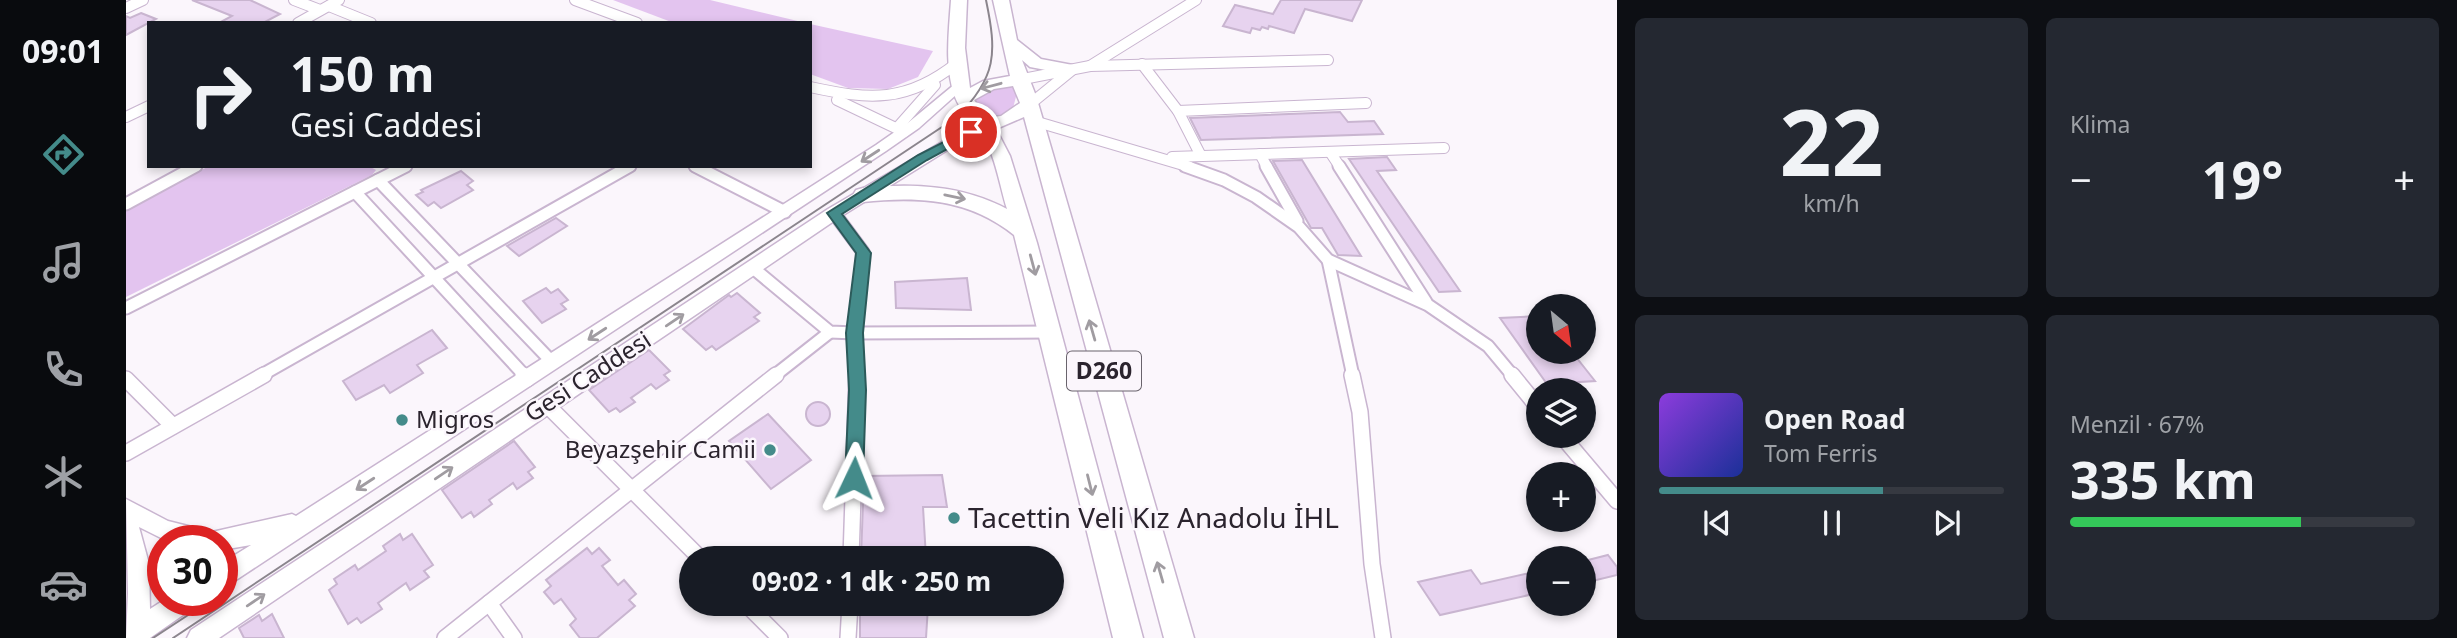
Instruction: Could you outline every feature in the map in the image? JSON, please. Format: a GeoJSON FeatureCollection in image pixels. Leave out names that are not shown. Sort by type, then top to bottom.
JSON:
{"type":"FeatureCollection","features":[{"type":"Feature","properties":{"kind":"highway"},"geometry":{"type":"LineString","coordinates":[[959,0],[957,63],[972,113],[984,126],[1031,113],[1017,80],[1012,44],[1001,0]]}},
{"type":"Feature","properties":{"kind":"highway"},"geometry":{"type":"LineString","coordinates":[[1012,44],[1036,63],[1072,70]]}},
{"type":"Feature","properties":{"kind":"highway"},"geometry":{"type":"LineString","coordinates":[[964,90],[1017,80]]}},
{"type":"Feature","properties":{"kind":"highway","name":"D260"},"geometry":{"type":"LineString","coordinates":[[1031,113],[1179,638]]}},
{"type":"Feature","properties":{"kind":"highway","name":"D260"},"geometry":{"type":"LineString","coordinates":[[984,126],[1001,156],[1023,231],[1128,638]]}},
{"type":"Feature","properties":{"kind":"highway"},"geometry":{"type":"LineString","coordinates":[[863,195],[915,192],[960,198],[995,211],[1023,231]]}},
{"type":"Feature","properties":{"kind":"main road","name":"Gesi Caddesi"},"geometry":{"type":"LineString","coordinates":[[238,566],[785,212],[901,130],[964,90]]}},
{"type":"Feature","properties":{"kind":"main road","name":"Gesi Caddesi"},"geometry":{"type":"LineString","coordinates":[[199,638],[834,213],[984,126]]}},
{"type":"Feature","properties":{"kind":"main road"},"geometry":{"type":"LineString","coordinates":[[126,509],[155,525]]}},
{"type":"Feature","properties":{"kind":"main road"},"geometry":{"type":"LineString","coordinates":[[238,537],[259,534],[321,513]]}},
{"type":"Feature","properties":{"kind":"main road"},"geometry":{"type":"LineString","coordinates":[[126,521],[136,549],[140,573],[134,635]]}},
{"type":"Feature","properties":{"kind":"main road"},"geometry":{"type":"LineString","coordinates":[[134,635],[161,616]]}},
{"type":"Feature","properties":{"kind":"street"},"geometry":{"type":"LineString","coordinates":[[126,8],[143,0]]}},
{"type":"Feature","properties":{"kind":"street"},"geometry":{"type":"LineString","coordinates":[[294,0],[365,21]]}},
{"type":"Feature","properties":{"kind":"street"},"geometry":{"type":"LineString","coordinates":[[302,21],[339,0]]}},
{"type":"Feature","properties":{"kind":"street"},"geometry":{"type":"LineString","coordinates":[[575,0],[627,21]]}},
{"type":"Feature","properties":{"kind":"street"},"geometry":{"type":"LineString","coordinates":[[1179,0],[1182,10]]}},
{"type":"Feature","properties":{"kind":"street"},"geometry":{"type":"LineString","coordinates":[[1090,66],[1196,0]]}},
{"type":"Feature","properties":{"kind":"street"},"geometry":{"type":"LineString","coordinates":[[1017,80],[1090,66],[1328,60]]}},
{"type":"Feature","properties":{"kind":"street"},"geometry":{"type":"LineString","coordinates":[[812,89],[901,130],[942,77],[957,63]]}},
{"type":"Feature","properties":{"kind":"street"},"geometry":{"type":"LineString","coordinates":[[1142,64],[1178,111],[1201,156]]}},
{"type":"Feature","properties":{"kind":"street"},"geometry":{"type":"LineString","coordinates":[[1072,70],[1031,113],[1162,157],[1240,188],[1272,206],[1302,231],[1328,260],[1428,304],[1488,346],[1526,392]]}},
{"type":"Feature","properties":{"kind":"street"},"geometry":{"type":"LineString","coordinates":[[812,88],[858,97],[889,97],[916,91],[942,77]]}},
{"type":"Feature","properties":{"kind":"street"},"geometry":{"type":"LineString","coordinates":[[1178,111],[1366,103]]}},
{"type":"Feature","properties":{"kind":"street"},"geometry":{"type":"LineString","coordinates":[[126,117],[147,107]]}},
{"type":"Feature","properties":{"kind":"street"},"geometry":{"type":"LineString","coordinates":[[1162,157],[1444,148]]}},
{"type":"Feature","properties":{"kind":"street"},"geometry":{"type":"LineString","coordinates":[[1330,152],[1428,304]]}},
{"type":"Feature","properties":{"kind":"street"},"geometry":{"type":"LineString","coordinates":[[1260,154],[1302,231]]}},
{"type":"Feature","properties":{"kind":"street"},"geometry":{"type":"LineString","coordinates":[[126,204],[192,168]]}},
{"type":"Feature","properties":{"kind":"street"},"geometry":{"type":"LineString","coordinates":[[126,308],[355,192],[396,168]]}},
{"type":"Feature","properties":{"kind":"street"},"geometry":{"type":"LineString","coordinates":[[126,453],[626,168]]}},
{"type":"Feature","properties":{"kind":"street"},"geometry":{"type":"LineString","coordinates":[[699,168],[785,212]]}},
{"type":"Feature","properties":{"kind":"street"},"geometry":{"type":"LineString","coordinates":[[378,180],[552,363]]}},
{"type":"Feature","properties":{"kind":"street"},"geometry":{"type":"LineString","coordinates":[[355,192],[527,379]]}},
{"type":"Feature","properties":{"kind":"street"},"geometry":{"type":"LineString","coordinates":[[834,213],[863,253],[855,333],[858,390],[852,546]]}},
{"type":"Feature","properties":{"kind":"street"},"geometry":{"type":"LineString","coordinates":[[1328,260],[1360,412],[1382,638]]}},
{"type":"Feature","properties":{"kind":"street"},"geometry":{"type":"LineString","coordinates":[[753,268],[830,332],[1051,332]]}},
{"type":"Feature","properties":{"kind":"street"},"geometry":{"type":"LineString","coordinates":[[445,638],[830,332]]}},
{"type":"Feature","properties":{"kind":"street"},"geometry":{"type":"LineString","coordinates":[[126,379],[173,426]]}},
{"type":"Feature","properties":{"kind":"street"},"geometry":{"type":"LineString","coordinates":[[547,405],[688,546]]}},
{"type":"Feature","properties":{"kind":"street"},"geometry":{"type":"LineString","coordinates":[[1572,448],[1617,501]]}},
{"type":"Feature","properties":{"kind":"street"},"geometry":{"type":"LineString","coordinates":[[489,603],[514,638]]}},
{"type":"Feature","properties":{"kind":"street"},"geometry":{"type":"LineString","coordinates":[[758,616],[780,638]]}},
{"type":"Feature","properties":{"kind":"street"},"geometry":{"type":"LineString","coordinates":[[848,638],[849,616]]}},
{"type":"Feature","properties":{"kind":"shaded area"},"geometry":{"type":"Polygon","coordinates":[[[613,0],[710,0],[798,21],[669,21],[613,0]]]}},
{"type":"Feature","properties":{"kind":"shaded area"},"geometry":{"type":"Polygon","coordinates":[[[812,24],[933,51],[918,77],[888,89],[848,88],[812,75],[812,24]]]}},
{"type":"Feature","properties":{"kind":"shaded area"},"geometry":{"type":"Polygon","coordinates":[[[1008,86],[1014,88],[1017,93],[1013,108],[997,117],[985,118],[972,97],[1008,86]]]}},
{"type":"Feature","properties":{"kind":"shaded area"},"geometry":{"type":"Polygon","coordinates":[[[205,168],[376,170],[372,175],[126,297],[126,211],[205,168]]]}},
{"type":"Feature","properties":{"kind":"building"},"geometry":{"type":"Polygon","coordinates":[[[192,0],[250,0],[280,14],[267,21],[223,21],[232,16],[192,0]]]}},
{"type":"Feature","properties":{"kind":"building"},"geometry":{"type":"Polygon","coordinates":[[[1281,0],[1362,0],[1352,21],[1305,9],[1294,33],[1269,26],[1268,29],[1262,27],[1260,30],[1252,28],[1250,33],[1223,26],[1235,5],[1273,14],[1281,0]]]}},
{"type":"Feature","properties":{"kind":"building"},"geometry":{"type":"Polygon","coordinates":[[[141,13],[156,19],[147,21],[147,24],[126,35],[126,16],[130,18],[141,13]]]}},
{"type":"Feature","properties":{"kind":"building"},"geometry":{"type":"Polygon","coordinates":[[[1340,112],[1348,122],[1374,121],[1383,134],[1201,140],[1190,118],[1340,112]]]}},
{"type":"Feature","properties":{"kind":"building"},"geometry":{"type":"Polygon","coordinates":[[[1387,157],[1396,170],[1377,171],[1460,291],[1439,292],[1349,159],[1387,157]]]}},
{"type":"Feature","properties":{"kind":"building"},"geometry":{"type":"Polygon","coordinates":[[[1302,160],[1361,256],[1338,255],[1322,228],[1311,228],[1273,161],[1302,160]]]}},
{"type":"Feature","properties":{"kind":"building"},"geometry":{"type":"Polygon","coordinates":[[[461,171],[473,181],[467,185],[473,190],[441,208],[434,202],[428,206],[416,195],[423,192],[421,190],[461,171]]]}},
{"type":"Feature","properties":{"kind":"building"},"geometry":{"type":"Polygon","coordinates":[[[556,218],[567,226],[519,256],[507,246],[556,218]]]}},
{"type":"Feature","properties":{"kind":"building"},"geometry":{"type":"Polygon","coordinates":[[[967,278],[971,310],[896,308],[895,282],[967,278]]]}},
{"type":"Feature","properties":{"kind":"building"},"geometry":{"type":"Polygon","coordinates":[[[546,288],[551,293],[558,289],[568,300],[561,304],[566,309],[542,323],[523,301],[546,288]]]}},
{"type":"Feature","properties":{"kind":"building"},"geometry":{"type":"Polygon","coordinates":[[[737,293],[760,313],[754,317],[759,321],[716,350],[712,346],[706,350],[683,329],[729,295],[731,297],[737,293]]]}},
{"type":"Feature","properties":{"kind":"building"},"geometry":{"type":"Polygon","coordinates":[[[1526,317],[1526,355],[1500,318],[1526,317]]]}},
{"type":"Feature","properties":{"kind":"building"},"geometry":{"type":"Polygon","coordinates":[[[432,330],[447,348],[417,365],[423,373],[390,393],[384,385],[356,400],[343,381],[432,330]]]}},
{"type":"Feature","properties":{"kind":"building"},"geometry":{"type":"Polygon","coordinates":[[[649,350],[670,371],[664,375],[669,380],[656,389],[651,384],[631,398],[635,402],[620,412],[616,408],[609,412],[589,390],[649,350]]]}},
{"type":"Feature","properties":{"kind":"building"},"geometry":{"type":"Polygon","coordinates":[[[1533,364],[1582,364],[1593,378],[1543,378],[1533,364]]]}},
{"type":"Feature","properties":{"kind":"building"},"geometry":{"type":"Polygon","coordinates":[[[818,402],[829,409],[830,414],[823,425],[818,426],[807,419],[806,414],[813,403],[818,402]]]}},
{"type":"Feature","properties":{"kind":"building","name":"Beyazşehir Camii"},"geometry":{"type":"Polygon","coordinates":[[[768,414],[811,460],[771,489],[729,441],[768,414]]]}},
{"type":"Feature","properties":{"kind":"building"},"geometry":{"type":"Polygon","coordinates":[[[514,441],[535,467],[528,472],[533,478],[517,489],[513,483],[489,500],[492,504],[474,517],[471,512],[462,518],[442,490],[514,441]]]}},
{"type":"Feature","properties":{"kind":"building"},"geometry":{"type":"Polygon","coordinates":[[[942,475],[947,507],[923,507],[925,546],[861,546],[864,476],[942,475]]]}},
{"type":"Feature","properties":{"kind":"building"},"geometry":{"type":"Polygon","coordinates":[[[400,534],[403,540],[412,534],[433,565],[424,571],[429,577],[410,590],[406,583],[378,603],[382,609],[361,623],[357,618],[348,624],[329,590],[337,584],[334,579],[355,565],[358,570],[386,551],[383,546],[400,534]]]}},
{"type":"Feature","properties":{"kind":"building"},"geometry":{"type":"Polygon","coordinates":[[[587,548],[592,554],[599,548],[610,560],[602,566],[618,585],[624,580],[636,594],[629,600],[635,606],[597,638],[580,638],[570,625],[576,619],[561,599],[554,604],[544,592],[551,586],[546,580],[587,548]]]}},
{"type":"Feature","properties":{"kind":"building"},"geometry":{"type":"Polygon","coordinates":[[[1608,555],[1617,567],[1617,575],[1596,580],[1596,558],[1608,555]]]}},
{"type":"Feature","properties":{"kind":"building"},"geometry":{"type":"Polygon","coordinates":[[[1471,570],[1481,584],[1526,574],[1526,596],[1440,615],[1418,582],[1471,570]]]}},
{"type":"Feature","properties":{"kind":"building"},"geometry":{"type":"Polygon","coordinates":[[[272,614],[284,638],[244,638],[239,628],[259,615],[262,621],[272,614]]]}},
{"type":"Feature","properties":{"kind":"building"},"geometry":{"type":"Polygon","coordinates":[[[860,616],[927,616],[926,638],[860,638],[860,616]]]}},
{"type":"Feature","properties":{"kind":"tram line"},"geometry":{"type":"LineString","coordinates":[[173,638],[957,117],[980,89],[991,63],[992,35],[986,0]]}},
{"type":"Feature","properties":{"kind":"tram line"},"geometry":{"type":"LineString","coordinates":[[153,638],[187,616]]}},
{"type":"Feature","properties":{"kind":"place","name":"Migros"},"geometry":{"type":"Point","coordinates":[402,420]}},
{"type":"Feature","properties":{"kind":"place","name":"Beyazşehir Camii"},"geometry":{"type":"Point","coordinates":[770,450]}},
{"type":"Feature","properties":{"kind":"place","name":"Tacettin Veli Kız Anadolu İHL"},"geometry":{"type":"Point","coordinates":[954,518]}},
{"type":"Feature","properties":{"kind":"route"},"geometry":{"type":"LineString","coordinates":[[854,478],[858,390],[855,333],[863,253],[834,213],[971,132]]}}]}
